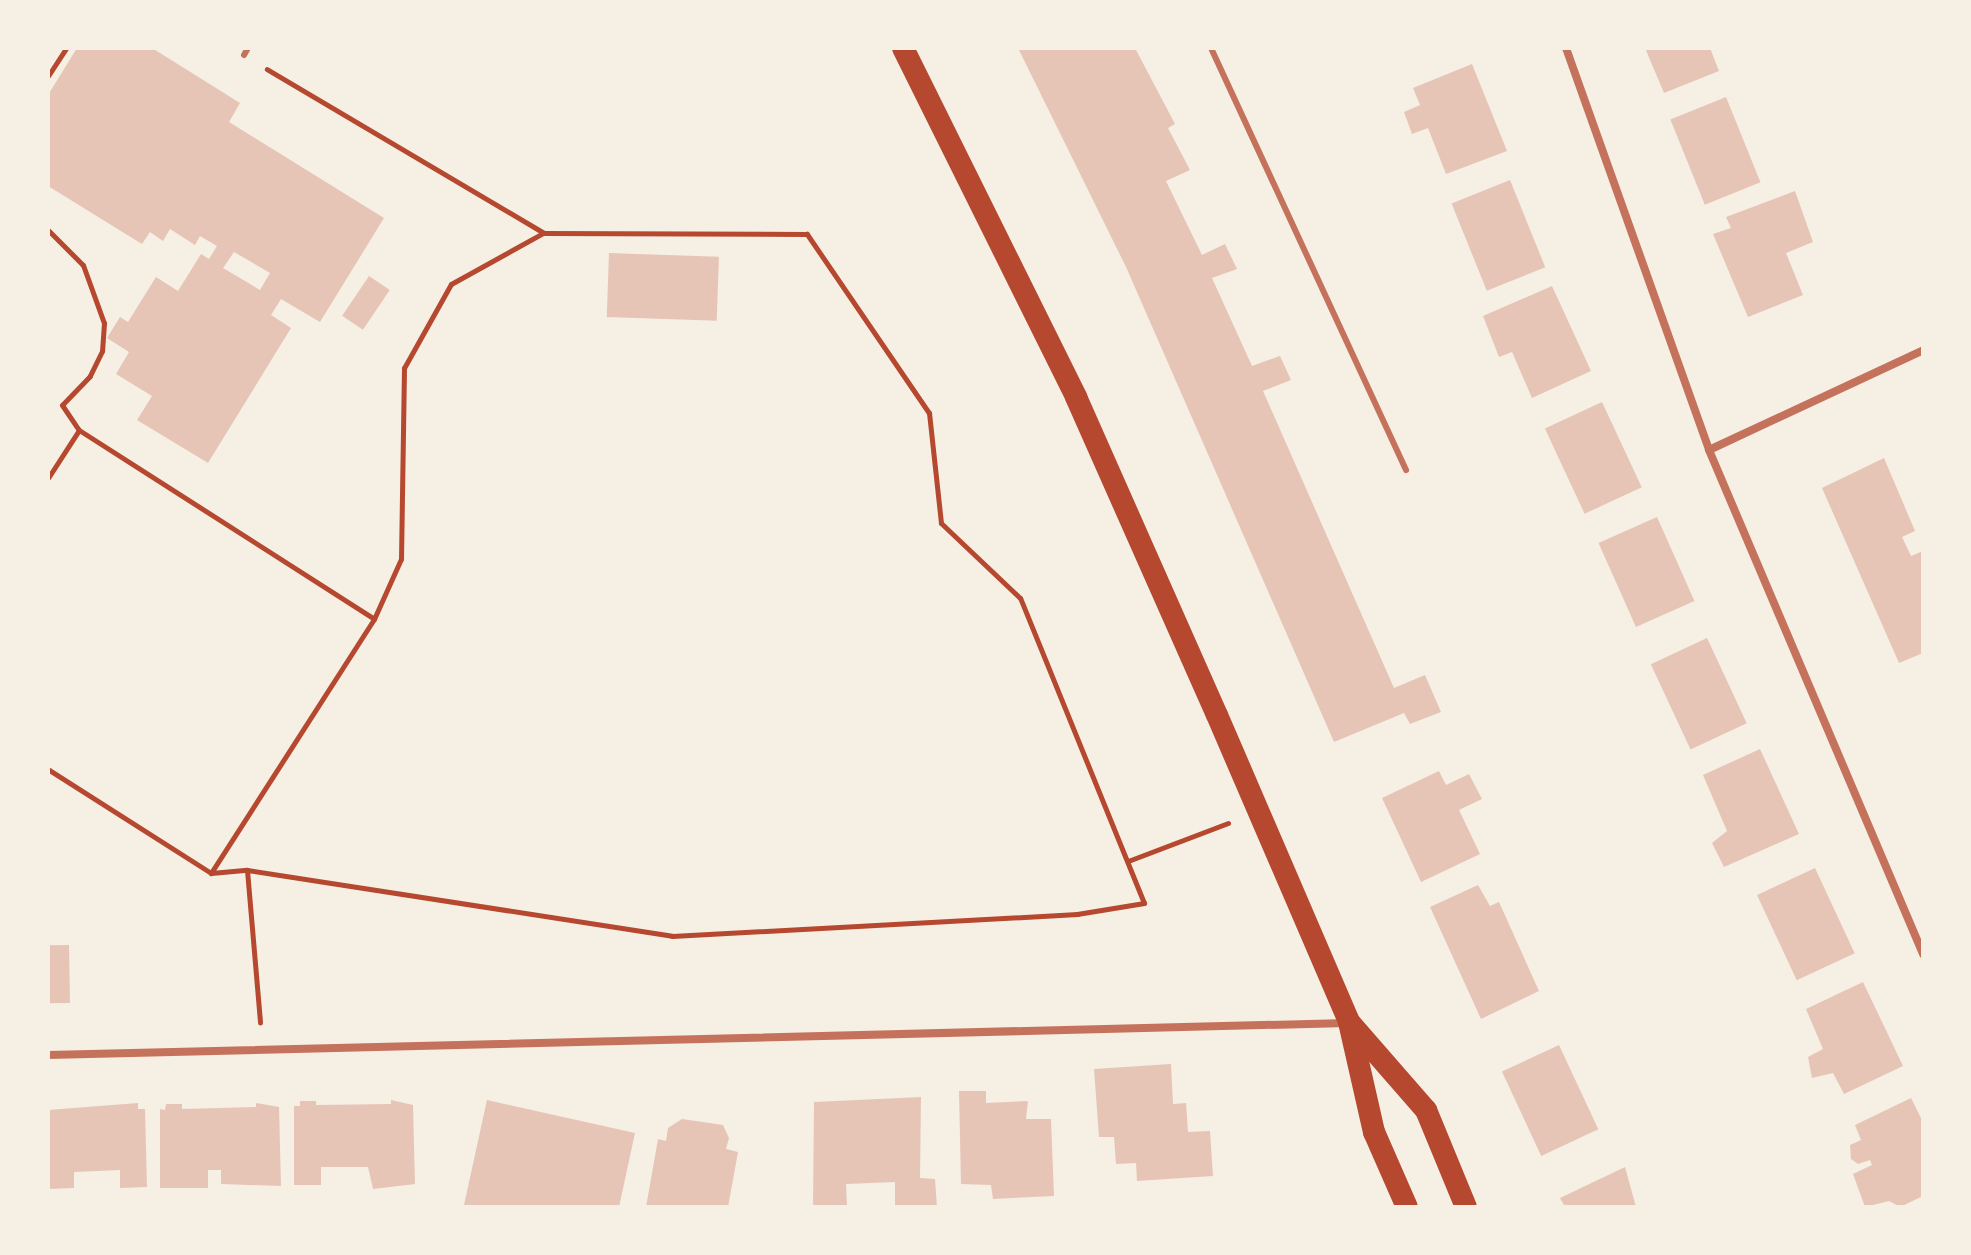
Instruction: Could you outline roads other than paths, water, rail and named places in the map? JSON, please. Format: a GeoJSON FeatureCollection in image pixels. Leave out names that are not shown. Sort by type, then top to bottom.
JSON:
{"type":"FeatureCollection","features":[{"type":"Feature","properties":{"kind":"highway"},"geometry":{"type":"LineString","coordinates":[[903,48],[1076,397],[1349,1022],[1374,1132],[1407,1207]]}},
{"type":"Feature","properties":{"kind":"highway"},"geometry":{"type":"LineString","coordinates":[[1349,1022],[1426,1110],[1466,1207]]}},
{"type":"Feature","properties":{"kind":"street"},"geometry":{"type":"LineString","coordinates":[[1566,48],[1709,450],[1923,954]]}},
{"type":"Feature","properties":{"kind":"street"},"geometry":{"type":"LineString","coordinates":[[1709,450],[1923,350]]}},
{"type":"Feature","properties":{"kind":"street"},"geometry":{"type":"LineString","coordinates":[[48,1055],[1349,1022]]}},
{"type":"Feature","properties":{"kind":"lane"},"geometry":{"type":"LineString","coordinates":[[1211,48],[1406,470]]}}]}
